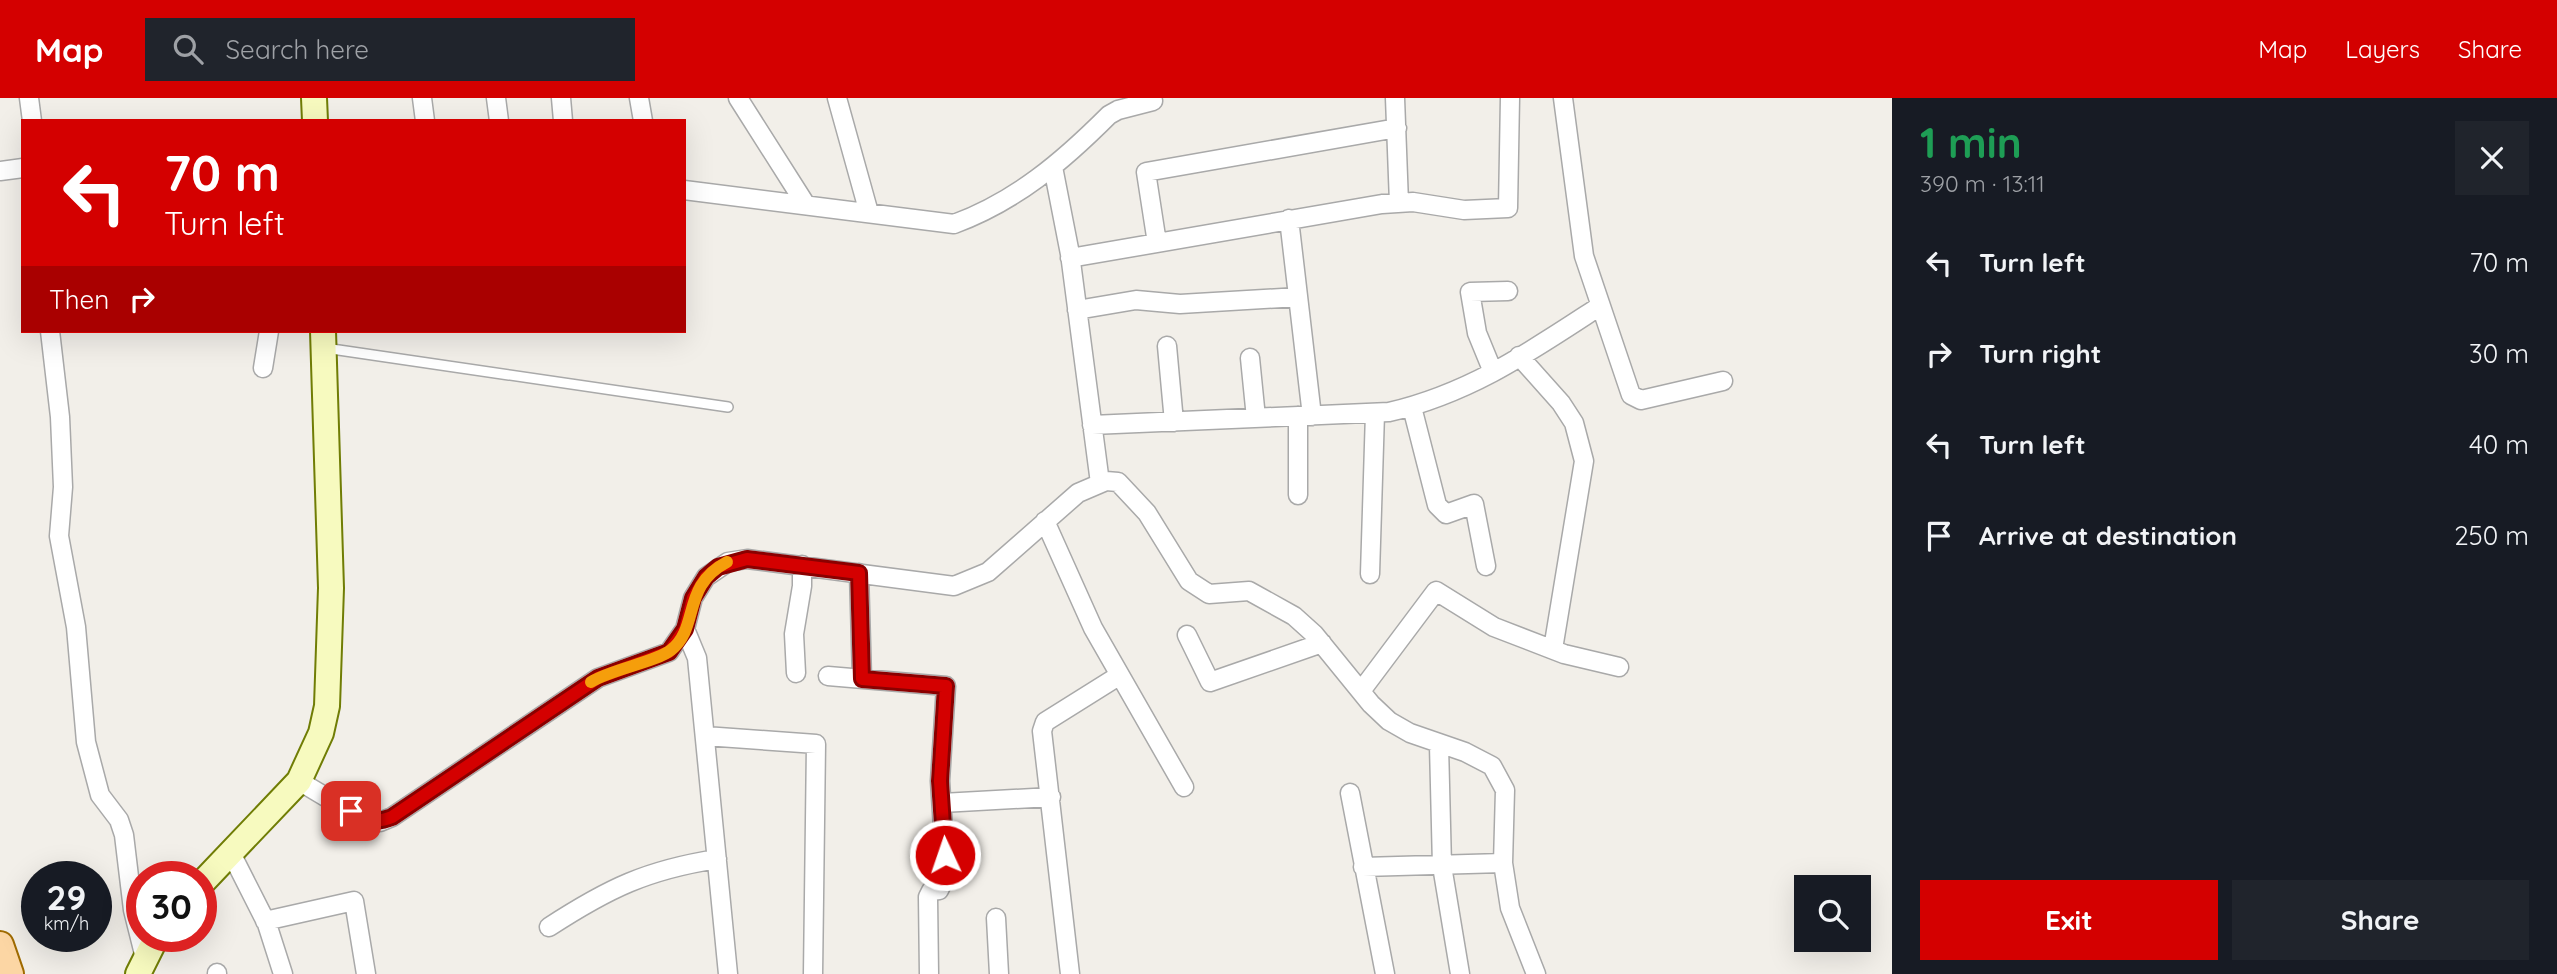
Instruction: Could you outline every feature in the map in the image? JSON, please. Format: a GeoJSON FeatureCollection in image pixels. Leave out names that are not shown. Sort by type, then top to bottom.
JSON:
{"type":"FeatureCollection","features":[{"type":"Feature","properties":{"kind":"main road"},"geometry":{"type":"LineString","coordinates":[[314,98],[315,119]]}},
{"type":"Feature","properties":{"kind":"main road"},"geometry":{"type":"LineString","coordinates":[[217,868],[299,780],[321,733],[327,706],[331,589],[323,340]]}},
{"type":"Feature","properties":{"kind":"main road"},"geometry":{"type":"LineString","coordinates":[[0,945],[10,974]]}},
{"type":"Feature","properties":{"kind":"street"},"geometry":{"type":"LineString","coordinates":[[29,98],[32,119]]}},
{"type":"Feature","properties":{"kind":"street"},"geometry":{"type":"LineString","coordinates":[[422,98],[425,119]]}},
{"type":"Feature","properties":{"kind":"street"},"geometry":{"type":"LineString","coordinates":[[496,98],[499,119]]}},
{"type":"Feature","properties":{"kind":"street"},"geometry":{"type":"LineString","coordinates":[[561,98],[563,119]]}},
{"type":"Feature","properties":{"kind":"street"},"geometry":{"type":"LineString","coordinates":[[639,98],[643,119]]}},
{"type":"Feature","properties":{"kind":"street"},"geometry":{"type":"LineString","coordinates":[[738,98],[806,205]]}},
{"type":"Feature","properties":{"kind":"street"},"geometry":{"type":"LineString","coordinates":[[837,98],[869,213]]}},
{"type":"Feature","properties":{"kind":"street"},"geometry":{"type":"LineString","coordinates":[[1395,98],[1399,203]]}},
{"type":"Feature","properties":{"kind":"street"},"geometry":{"type":"LineString","coordinates":[[1070,258],[1289,219],[1399,203],[1464,210],[1508,208],[1510,98]]}},
{"type":"Feature","properties":{"kind":"street"},"geometry":{"type":"LineString","coordinates":[[1563,98],[1584,256],[1635,399],[1723,381]]}},
{"type":"Feature","properties":{"kind":"street"},"geometry":{"type":"LineString","coordinates":[[686,190],[954,224],[1003,203],[1053,167],[1109,115],[1153,101]]}},
{"type":"Feature","properties":{"kind":"street"},"geometry":{"type":"LineString","coordinates":[[1157,243],[1146,172],[1397,128]]}},
{"type":"Feature","properties":{"kind":"street"},"geometry":{"type":"LineString","coordinates":[[1053,167],[1070,258],[1100,483]]}},
{"type":"Feature","properties":{"kind":"street"},"geometry":{"type":"LineString","coordinates":[[0,171],[21,168]]}},
{"type":"Feature","properties":{"kind":"street"},"geometry":{"type":"LineString","coordinates":[[1289,219],[1298,297],[1305,416],[1298,495]]}},
{"type":"Feature","properties":{"kind":"street"},"geometry":{"type":"LineString","coordinates":[[1493,372],[1477,332],[1470,292],[1508,291]]}},
{"type":"Feature","properties":{"kind":"street"},"geometry":{"type":"LineString","coordinates":[[1077,310],[1136,300],[1180,304],[1298,297]]}},
{"type":"Feature","properties":{"kind":"street"},"geometry":{"type":"LineString","coordinates":[[1092,425],[1375,413],[1412,407],[1451,394],[1493,372],[1600,306]]}},
{"type":"Feature","properties":{"kind":"street"},"geometry":{"type":"LineString","coordinates":[[50,333],[60,417],[63,487],[60,536],[76,627],[86,742],[100,795],[119,820],[124,835],[142,966]]}},
{"type":"Feature","properties":{"kind":"street"},"geometry":{"type":"LineString","coordinates":[[263,368],[269,333]]}},
{"type":"Feature","properties":{"kind":"street"},"geometry":{"type":"LineString","coordinates":[[1167,346],[1174,422]]}},
{"type":"Feature","properties":{"kind":"street"},"geometry":{"type":"LineString","coordinates":[[1519,356],[1561,403],[1574,423],[1584,461],[1553,649]]}},
{"type":"Feature","properties":{"kind":"street"},"geometry":{"type":"LineString","coordinates":[[1250,358],[1256,418]]}},
{"type":"Feature","properties":{"kind":"street"},"geometry":{"type":"LineString","coordinates":[[1412,407],[1437,505],[1446,514],[1474,504],[1486,566]]}},
{"type":"Feature","properties":{"kind":"street"},"geometry":{"type":"LineString","coordinates":[[1370,574],[1375,413]]}},
{"type":"Feature","properties":{"kind":"street"},"geometry":{"type":"LineString","coordinates":[[299,780],[366,821],[380,822],[448,781],[598,678],[669,652],[685,629],[693,598],[706,577],[718,567],[747,559],[954,586],[971,581],[1007,558],[1078,493],[1100,483],[1118,482],[1147,513],[1189,581],[1209,594],[1249,591],[1294,615],[1322,643],[1389,721],[1410,733],[1465,752],[1492,766],[1505,790],[1503,863],[1510,908],[1535,974]]}},
{"type":"Feature","properties":{"kind":"street"},"geometry":{"type":"LineString","coordinates":[[1045,521],[1093,628],[1160,740],[1184,787]]}},
{"type":"Feature","properties":{"kind":"street"},"geometry":{"type":"LineString","coordinates":[[796,673],[794,634],[802,586],[802,565]]}},
{"type":"Feature","properties":{"kind":"street"},"geometry":{"type":"LineString","coordinates":[[859,573],[862,679]]}},
{"type":"Feature","properties":{"kind":"street"},"geometry":{"type":"LineString","coordinates":[[1361,691],[1436,591],[1494,627],[1553,649],[1619,667]]}},
{"type":"Feature","properties":{"kind":"street"},"geometry":{"type":"LineString","coordinates":[[685,629],[697,658],[727,974]]}},
{"type":"Feature","properties":{"kind":"street"},"geometry":{"type":"LineString","coordinates":[[1187,635],[1210,682],[1322,643]]}},
{"type":"Feature","properties":{"kind":"street"},"geometry":{"type":"LineString","coordinates":[[1070,974],[1042,731],[1045,722],[1120,675]]}},
{"type":"Feature","properties":{"kind":"street"},"geometry":{"type":"LineString","coordinates":[[828,677],[946,686],[942,803],[946,876],[939,890],[931,891],[928,897],[929,974]]}},
{"type":"Feature","properties":{"kind":"street"},"geometry":{"type":"LineString","coordinates":[[705,736],[817,744],[813,974]]}},
{"type":"Feature","properties":{"kind":"street"},"geometry":{"type":"LineString","coordinates":[[1439,745],[1442,866],[1460,974]]}},
{"type":"Feature","properties":{"kind":"street"},"geometry":{"type":"LineString","coordinates":[[1350,793],[1385,974]]}},
{"type":"Feature","properties":{"kind":"street"},"geometry":{"type":"LineString","coordinates":[[942,803],[1051,797]]}},
{"type":"Feature","properties":{"kind":"street"},"geometry":{"type":"LineString","coordinates":[[232,853],[265,921],[283,974]]}},
{"type":"Feature","properties":{"kind":"street"},"geometry":{"type":"LineString","coordinates":[[550,927],[593,898],[636,877],[674,866],[717,859]]}},
{"type":"Feature","properties":{"kind":"street"},"geometry":{"type":"LineString","coordinates":[[1363,867],[1503,863]]}},
{"type":"Feature","properties":{"kind":"street"},"geometry":{"type":"LineString","coordinates":[[265,921],[354,901],[366,974]]}},
{"type":"Feature","properties":{"kind":"street"},"geometry":{"type":"LineString","coordinates":[[996,918],[999,974]]}},
{"type":"Feature","properties":{"kind":"lane"},"geometry":{"type":"LineString","coordinates":[[323,340],[727,407]]}},
{"type":"Feature","properties":{"kind":"slow traffic"},"geometry":{"type":"LineString","coordinates":[[591,682],[633,663],[669,652],[685,629],[693,598],[706,577],[727,562]]}},
{"type":"Feature","properties":{"kind":"route"},"geometry":{"type":"LineString","coordinates":[[351,811],[366,821],[380,822],[392,817],[598,678],[669,652],[685,629],[693,598],[706,577],[728,562],[747,559],[859,573],[862,679],[946,686],[940,781],[945,855]]}}]}
